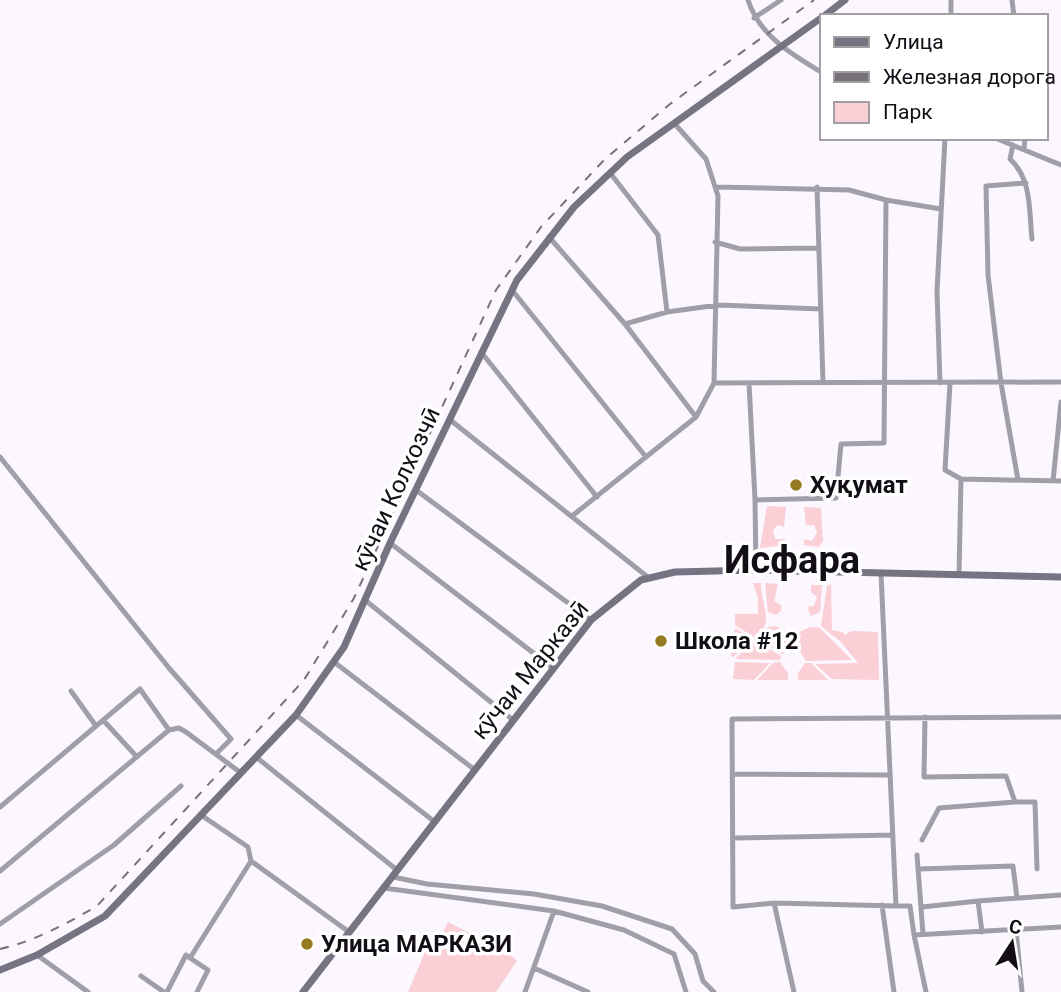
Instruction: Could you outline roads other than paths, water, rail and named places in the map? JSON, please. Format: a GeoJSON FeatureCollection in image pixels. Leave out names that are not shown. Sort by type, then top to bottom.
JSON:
{"type":"FeatureCollection","features":[{"type":"Feature","properties":{"kind":"main road","name":"кӯчаи Колхозчӣ"},"geometry":{"type":"LineString","coordinates":[[827,14],[845,0]]}},
{"type":"Feature","properties":{"kind":"main road","name":"кӯчаи Колхозчӣ"},"geometry":{"type":"LineString","coordinates":[[0,971],[37,955],[105,916],[296,715],[344,647],[390,543],[512,290],[574,207],[627,158],[820,19]]}},
{"type":"Feature","properties":{"kind":"main road","name":"кӯчаи Марказӣ"},"geometry":{"type":"LineString","coordinates":[[303,992],[591,620],[614,599],[649,578],[675,572],[756,570],[1061,577]]}},
{"type":"Feature","properties":{"kind":"street"},"geometry":{"type":"LineString","coordinates":[[748,0],[754,18],[783,47],[820,71]]}},
{"type":"Feature","properties":{"kind":"street"},"geometry":{"type":"LineString","coordinates":[[754,18],[781,0]]}},
{"type":"Feature","properties":{"kind":"street"},"geometry":{"type":"LineString","coordinates":[[572,516],[696,417],[714,383],[718,305],[715,243],[718,196],[706,159],[674,123]]}},
{"type":"Feature","properties":{"kind":"street"},"geometry":{"type":"LineString","coordinates":[[940,383],[937,291],[945,140]]}},
{"type":"Feature","properties":{"kind":"street"},"geometry":{"type":"LineString","coordinates":[[1000,140],[1061,165]]}},
{"type":"Feature","properties":{"kind":"street"},"geometry":{"type":"LineString","coordinates":[[1024,149],[1026,140]]}},
{"type":"Feature","properties":{"kind":"street"},"geometry":{"type":"LineString","coordinates":[[1013,145],[1010,159],[1021,169],[1026,183],[1032,239]]}},
{"type":"Feature","properties":{"kind":"street"},"geometry":{"type":"LineString","coordinates":[[611,174],[659,235],[667,312]]}},
{"type":"Feature","properties":{"kind":"street"},"geometry":{"type":"LineString","coordinates":[[1018,480],[1001,383],[988,275],[986,186],[1026,183]]}},
{"type":"Feature","properties":{"kind":"street"},"geometry":{"type":"LineString","coordinates":[[715,187],[817,187],[849,190],[886,200],[941,209]]}},
{"type":"Feature","properties":{"kind":"street"},"geometry":{"type":"LineString","coordinates":[[817,187],[823,383]]}},
{"type":"Feature","properties":{"kind":"street"},"geometry":{"type":"LineString","coordinates":[[755,500],[836,498],[841,444],[884,443],[886,200]]}},
{"type":"Feature","properties":{"kind":"street"},"geometry":{"type":"LineString","coordinates":[[549,237],[625,324],[696,417]]}},
{"type":"Feature","properties":{"kind":"street"},"geometry":{"type":"LineString","coordinates":[[715,243],[740,249],[819,248]]}},
{"type":"Feature","properties":{"kind":"street"},"geometry":{"type":"LineString","coordinates":[[512,290],[646,457]]}},
{"type":"Feature","properties":{"kind":"street"},"geometry":{"type":"LineString","coordinates":[[625,324],[667,312],[718,305],[821,309]]}},
{"type":"Feature","properties":{"kind":"street"},"geometry":{"type":"LineString","coordinates":[[481,352],[597,497]]}},
{"type":"Feature","properties":{"kind":"street"},"geometry":{"type":"LineString","coordinates":[[714,383],[1061,382]]}},
{"type":"Feature","properties":{"kind":"street"},"geometry":{"type":"LineString","coordinates":[[748,383],[756,570]]}},
{"type":"Feature","properties":{"kind":"street"},"geometry":{"type":"LineString","coordinates":[[950,383],[945,470],[961,479],[1061,481]]}},
{"type":"Feature","properties":{"kind":"street"},"geometry":{"type":"LineString","coordinates":[[1053,481],[1061,402]]}},
{"type":"Feature","properties":{"kind":"street"},"geometry":{"type":"LineString","coordinates":[[449,419],[649,578]]}},
{"type":"Feature","properties":{"kind":"street"},"geometry":{"type":"LineString","coordinates":[[0,457],[169,668],[231,739],[216,754]]}},
{"type":"Feature","properties":{"kind":"street"},"geometry":{"type":"LineString","coordinates":[[959,574],[961,479]]}},
{"type":"Feature","properties":{"kind":"street"},"geometry":{"type":"LineString","coordinates":[[416,490],[591,620]]}},
{"type":"Feature","properties":{"kind":"street"},"geometry":{"type":"LineString","coordinates":[[390,543],[553,668]]}},
{"type":"Feature","properties":{"kind":"street"},"geometry":{"type":"LineString","coordinates":[[881,573],[885,716],[896,906]]}},
{"type":"Feature","properties":{"kind":"street"},"geometry":{"type":"LineString","coordinates":[[365,600],[513,720]]}},
{"type":"Feature","properties":{"kind":"street"},"geometry":{"type":"LineString","coordinates":[[334,662],[475,770]]}},
{"type":"Feature","properties":{"kind":"street"},"geometry":{"type":"LineString","coordinates":[[0,807],[140,689],[169,730]]}},
{"type":"Feature","properties":{"kind":"street"},"geometry":{"type":"LineString","coordinates":[[71,691],[96,726]]}},
{"type":"Feature","properties":{"kind":"street"},"geometry":{"type":"LineString","coordinates":[[296,715],[435,822]]}},
{"type":"Feature","properties":{"kind":"street"},"geometry":{"type":"LineString","coordinates":[[925,717],[924,777],[1006,776],[1014,802]]}},
{"type":"Feature","properties":{"kind":"street"},"geometry":{"type":"LineString","coordinates":[[926,992],[910,906],[775,903],[733,907],[732,719],[1061,717]]}},
{"type":"Feature","properties":{"kind":"street"},"geometry":{"type":"LineString","coordinates":[[103,720],[138,757]]}},
{"type":"Feature","properties":{"kind":"street"},"geometry":{"type":"LineString","coordinates":[[0,871],[169,730],[179,728],[241,773]]}},
{"type":"Feature","properties":{"kind":"street"},"geometry":{"type":"LineString","coordinates":[[256,757],[395,873],[427,884],[534,894],[602,906],[672,929],[695,954],[703,981],[715,992]]}},
{"type":"Feature","properties":{"kind":"street"},"geometry":{"type":"LineString","coordinates":[[733,774],[888,775]]}},
{"type":"Feature","properties":{"kind":"street"},"geometry":{"type":"LineString","coordinates":[[0,924],[114,845],[181,786]]}},
{"type":"Feature","properties":{"kind":"street"},"geometry":{"type":"LineString","coordinates":[[922,840],[939,808],[1035,802],[1037,869]]}},
{"type":"Feature","properties":{"kind":"street"},"geometry":{"type":"LineString","coordinates":[[201,815],[248,847],[251,861],[349,932]]}},
{"type":"Feature","properties":{"kind":"street"},"geometry":{"type":"LineString","coordinates":[[734,838],[893,835]]}},
{"type":"Feature","properties":{"kind":"street"},"geometry":{"type":"LineString","coordinates":[[917,855],[923,934]]}},
{"type":"Feature","properties":{"kind":"street"},"geometry":{"type":"LineString","coordinates":[[190,958],[251,861]]}},
{"type":"Feature","properties":{"kind":"street"},"geometry":{"type":"LineString","coordinates":[[919,869],[1013,866],[1017,898]]}},
{"type":"Feature","properties":{"kind":"street"},"geometry":{"type":"LineString","coordinates":[[384,888],[554,911],[624,930],[674,954],[686,992]]}},
{"type":"Feature","properties":{"kind":"street"},"geometry":{"type":"LineString","coordinates":[[922,907],[1061,895]]}},
{"type":"Feature","properties":{"kind":"street"},"geometry":{"type":"LineString","coordinates":[[978,901],[982,932]]}},
{"type":"Feature","properties":{"kind":"street"},"geometry":{"type":"LineString","coordinates":[[775,903],[794,992]]}},
{"type":"Feature","properties":{"kind":"street"},"geometry":{"type":"LineString","coordinates":[[881,905],[894,992]]}},
{"type":"Feature","properties":{"kind":"street"},"geometry":{"type":"LineString","coordinates":[[525,992],[554,911]]}},
{"type":"Feature","properties":{"kind":"street"},"geometry":{"type":"LineString","coordinates":[[914,934],[1061,927]]}},
{"type":"Feature","properties":{"kind":"street"},"geometry":{"type":"LineString","coordinates":[[1016,930],[1022,992]]}},
{"type":"Feature","properties":{"kind":"street"},"geometry":{"type":"LineString","coordinates":[[37,955],[88,992]]}},
{"type":"Feature","properties":{"kind":"street"},"geometry":{"type":"LineString","coordinates":[[141,976],[166,992],[186,955],[208,970],[197,992]]}},
{"type":"Feature","properties":{"kind":"street"},"geometry":{"type":"LineString","coordinates":[[534,968],[588,992]]}},
{"type":"Feature","properties":{"kind":"railway"},"geometry":{"type":"LineString","coordinates":[[0,949],[38,937],[97,906],[304,680],[354,598],[496,290],[541,227],[605,159],[670,104],[814,0]]}},
{"type":"Feature","properties":{"kind":"place","name":"Хуқумат"},"geometry":{"type":"Point","coordinates":[796,485]}},
{"type":"Feature","properties":{"kind":"place","name":"Школа #12"},"geometry":{"type":"Point","coordinates":[661,641]}},
{"type":"Feature","properties":{"kind":"place","name":"Улица МАРКАЗИ"},"geometry":{"type":"Point","coordinates":[307,944]}},
{"type":"Feature","properties":{"kind":"district","name":"Исфара"},"geometry":{"type":"Point","coordinates":[792,560]}}]}
